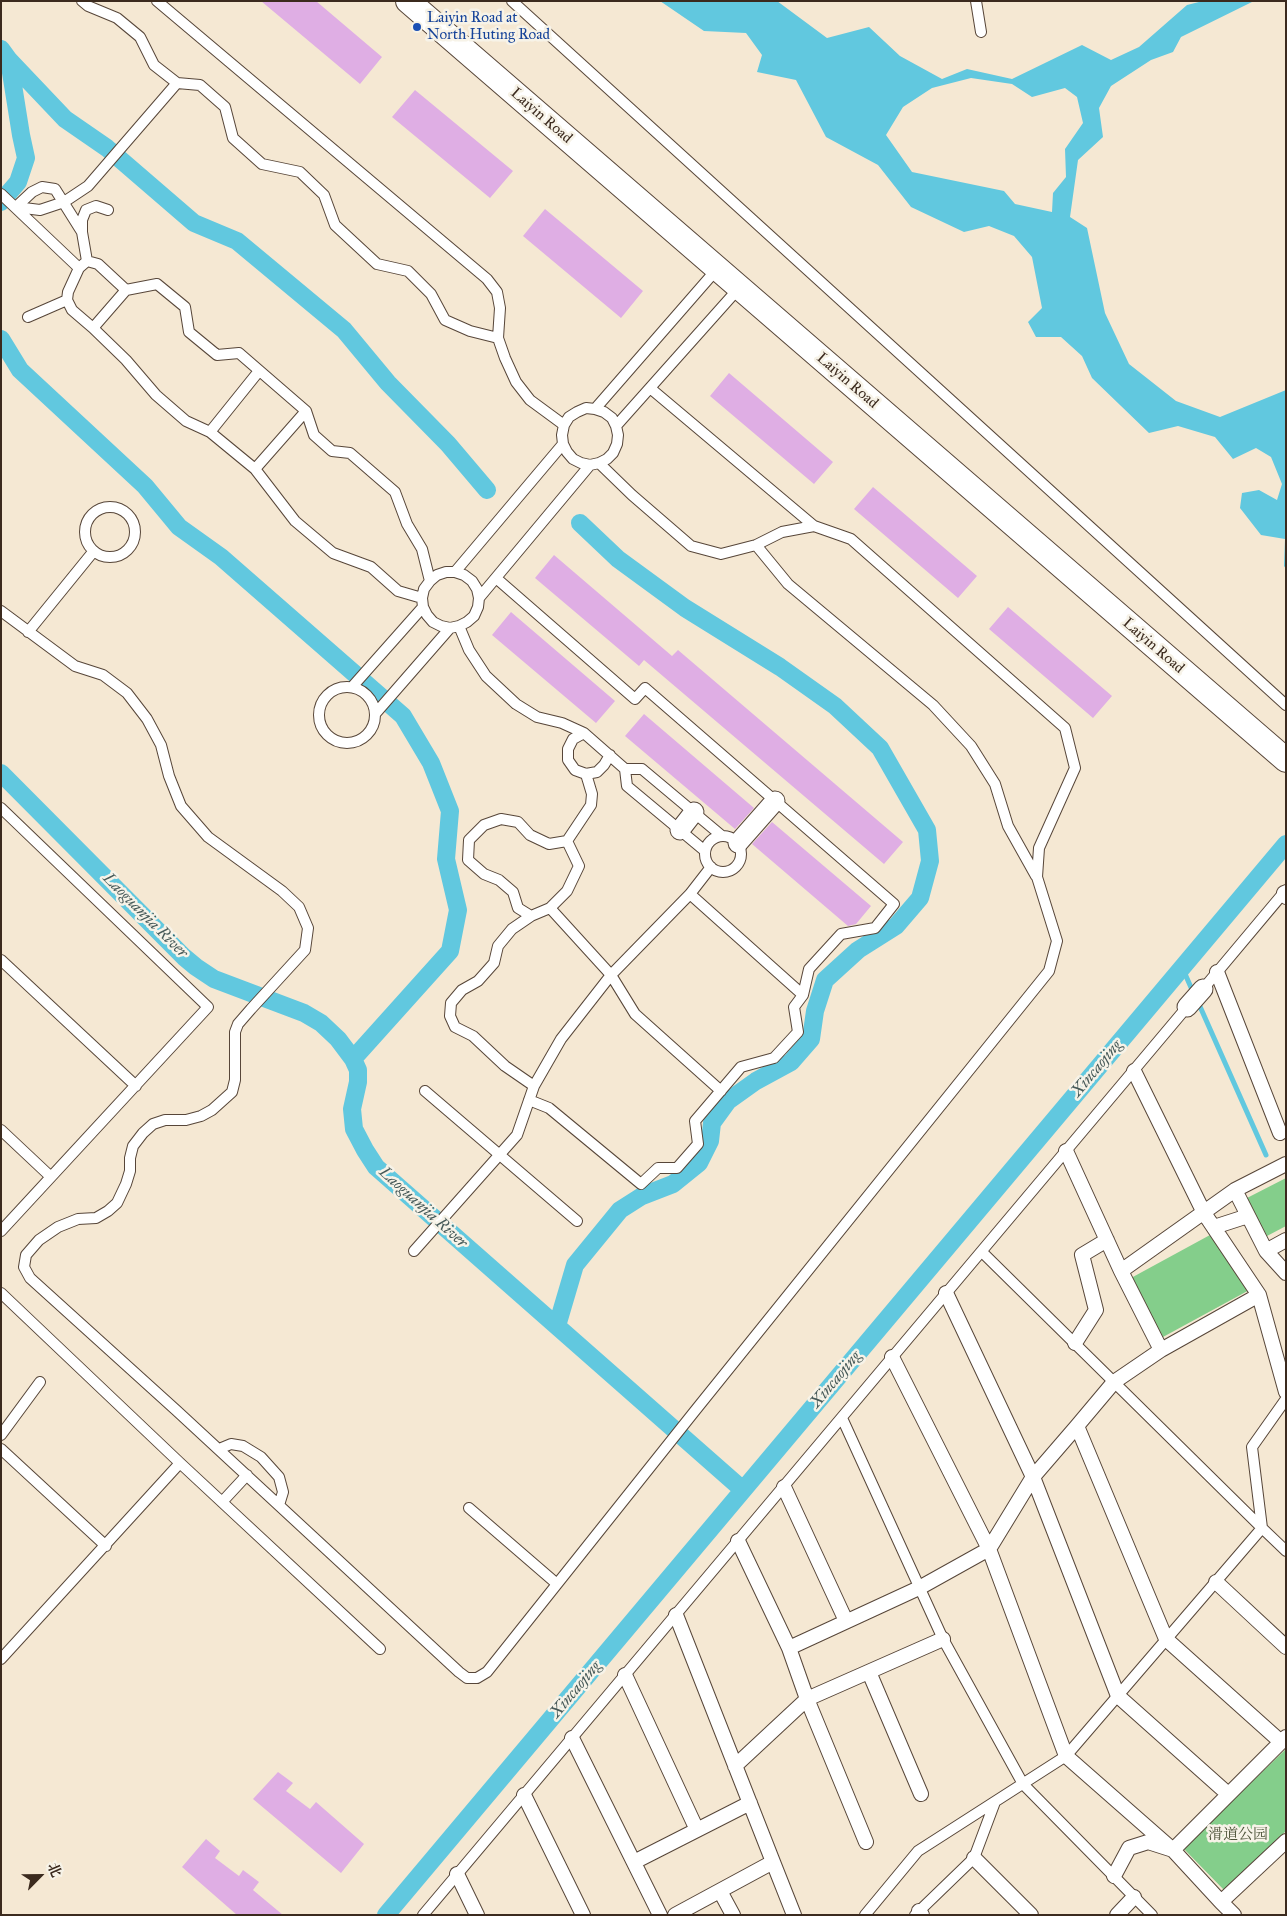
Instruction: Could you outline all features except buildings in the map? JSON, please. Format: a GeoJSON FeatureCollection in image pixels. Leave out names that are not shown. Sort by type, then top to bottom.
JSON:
{"type":"FeatureCollection","features":[{"type":"Feature","properties":{"kind":"street","name":"Laiyin Road"},"geometry":{"type":"LineString","coordinates":[[408,1],[1286,760]]}},
{"type":"Feature","properties":{"kind":"street"},"geometry":{"type":"LineString","coordinates":[[730,839],[775,801]]}},
{"type":"Feature","properties":{"kind":"street"},"geometry":{"type":"LineString","coordinates":[[680,830],[694,812]]}},
{"type":"Feature","properties":{"kind":"street"},"geometry":{"type":"LineString","coordinates":[[1217,972],[1284,1135]]}},
{"type":"Feature","properties":{"kind":"street"},"geometry":{"type":"LineString","coordinates":[[1134,1071],[1204,1213],[1259,1295],[1286,1392]]}},
{"type":"Feature","properties":{"kind":"street"},"geometry":{"type":"LineString","coordinates":[[1066,1151],[1121,1270],[1161,1350]]}},
{"type":"Feature","properties":{"kind":"street"},"geometry":{"type":"LineString","coordinates":[[1121,1270],[1235,1190],[1286,1164]]}},
{"type":"Feature","properties":{"kind":"street"},"geometry":{"type":"LineString","coordinates":[[1235,1190],[1266,1251],[1286,1273]]}},
{"type":"Feature","properties":{"kind":"street"},"geometry":{"type":"LineString","coordinates":[[1214,1227],[1248,1216]]}},
{"type":"Feature","properties":{"kind":"street"},"geometry":{"type":"LineString","coordinates":[[1075,1343],[1096,1310],[1082,1255],[1107,1240]]}},
{"type":"Feature","properties":{"kind":"street"},"geometry":{"type":"LineString","coordinates":[[1266,1251],[1286,1240]]}},
{"type":"Feature","properties":{"kind":"street"},"geometry":{"type":"LineString","coordinates":[[946,1293],[1033,1477],[1118,1696],[1228,1794]]}},
{"type":"Feature","properties":{"kind":"street"},"geometry":{"type":"LineString","coordinates":[[789,1648],[919,1588],[989,1549],[1033,1477],[1114,1382],[1161,1350],[1259,1295]]}},
{"type":"Feature","properties":{"kind":"street"},"geometry":{"type":"LineString","coordinates":[[892,1358],[989,1549],[1066,1756],[1172,1850],[1234,1915]]}},
{"type":"Feature","properties":{"kind":"street"},"geometry":{"type":"LineString","coordinates":[[1077,1426],[1166,1640],[1283,1739],[1172,1850]]}},
{"type":"Feature","properties":{"kind":"street"},"geometry":{"type":"LineString","coordinates":[[784,1487],[846,1621]]}},
{"type":"Feature","properties":{"kind":"street"},"geometry":{"type":"LineString","coordinates":[[738,1541],[789,1648],[807,1699],[866,1842]]}},
{"type":"Feature","properties":{"kind":"street"},"geometry":{"type":"LineString","coordinates":[[1216,1582],[1286,1647]]}},
{"type":"Feature","properties":{"kind":"street"},"geometry":{"type":"LineString","coordinates":[[676,1615],[794,1915]]}},
{"type":"Feature","properties":{"kind":"street"},"geometry":{"type":"LineString","coordinates":[[735,1766],[807,1699],[943,1639]]}},
{"type":"Feature","properties":{"kind":"street"},"geometry":{"type":"LineString","coordinates":[[869,1672],[921,1794]]}},
{"type":"Feature","properties":{"kind":"street"},"geometry":{"type":"LineString","coordinates":[[625,1675],[697,1830]]}},
{"type":"Feature","properties":{"kind":"street"},"geometry":{"type":"LineString","coordinates":[[572,1738],[660,1915]]}},
{"type":"Feature","properties":{"kind":"street"},"geometry":{"type":"LineString","coordinates":[[524,1795],[583,1915]]}},
{"type":"Feature","properties":{"kind":"street"},"geometry":{"type":"LineString","coordinates":[[634,1862],[750,1803]]}},
{"type":"Feature","properties":{"kind":"street"},"geometry":{"type":"LineString","coordinates":[[1114,1876],[1129,1848],[1148,1842],[1172,1850]]}},
{"type":"Feature","properties":{"kind":"street"},"geometry":{"type":"LineString","coordinates":[[1221,1902],[1285,1844]]}},
{"type":"Feature","properties":{"kind":"street"},"geometry":{"type":"LineString","coordinates":[[974,1858],[1031,1915]]}},
{"type":"Feature","properties":{"kind":"street"},"geometry":{"type":"LineString","coordinates":[[675,1915],[773,1862]]}},
{"type":"Feature","properties":{"kind":"street"},"geometry":{"type":"LineString","coordinates":[[458,1874],[477,1915]]}},
{"type":"Feature","properties":{"kind":"street"},"geometry":{"type":"LineString","coordinates":[[720,1891],[733,1915]]}},
{"type":"Feature","properties":{"kind":"street"},"geometry":{"type":"LineString","coordinates":[[1117,1915],[1134,1897]]}},
{"type":"Feature","properties":{"kind":"lane"},"geometry":{"type":"LineString","coordinates":[[82,1],[88,6],[117,18],[140,37],[154,65],[177,83],[200,85],[225,107],[233,138],[262,164],[300,172],[324,195],[335,225],[377,264],[408,271],[431,294],[445,320],[470,331],[498,338]]}},
{"type":"Feature","properties":{"kind":"lane"},"geometry":{"type":"LineString","coordinates":[[157,1],[488,279],[497,292],[500,308],[498,338],[516,382],[530,400],[564,426]]}},
{"type":"Feature","properties":{"kind":"lane"},"geometry":{"type":"LineString","coordinates":[[512,1],[1286,705]]}},
{"type":"Feature","properties":{"kind":"lane"},"geometry":{"type":"LineString","coordinates":[[976,1],[981,32]]}},
{"type":"Feature","properties":{"kind":"lane"},"geometry":{"type":"LineString","coordinates":[[16,207],[40,210],[64,202],[88,186],[177,83]]}},
{"type":"Feature","properties":{"kind":"lane"},"geometry":{"type":"LineString","coordinates":[[16,207],[32,192],[42,187],[55,190],[82,232]]}},
{"type":"Feature","properties":{"kind":"lane"},"geometry":{"type":"LineString","coordinates":[[1,194],[83,264],[98,264],[126,290]]}},
{"type":"Feature","properties":{"kind":"lane"},"geometry":{"type":"LineString","coordinates":[[108,210],[96,206],[86,210],[82,220],[83,264],[68,292],[67,300],[72,310],[126,360],[156,395],[186,421],[210,432],[255,469],[295,521],[333,553],[371,567],[398,591],[423,602]]}},
{"type":"Feature","properties":{"kind":"lane"},"geometry":{"type":"LineString","coordinates":[[595,409],[717,269]]}},
{"type":"Feature","properties":{"kind":"lane"},"geometry":{"type":"LineString","coordinates":[[93,328],[126,290],[157,284],[185,307],[190,332],[217,355],[239,353],[306,411],[314,435],[332,451],[350,454],[395,492],[407,524],[422,549],[430,581]]}},
{"type":"Feature","properties":{"kind":"lane"},"geometry":{"type":"LineString","coordinates":[[616,426],[740,288]]}},
{"type":"Feature","properties":{"kind":"lane"},"geometry":{"type":"LineString","coordinates":[[28,316],[67,300]]}},
{"type":"Feature","properties":{"kind":"lane"},"geometry":{"type":"LineString","coordinates":[[210,432],[260,371]]}},
{"type":"Feature","properties":{"kind":"lane"},"geometry":{"type":"LineString","coordinates":[[650,388],[814,526],[851,539],[1065,728],[1075,768],[1039,848],[1037,877]]}},
{"type":"Feature","properties":{"kind":"lane"},"geometry":{"type":"LineString","coordinates":[[479,598],[595,464],[607,459],[613,452],[617,444],[618,435],[612,418],[604,412],[586,408],[569,418],[564,426],[563,444],[567,452],[573,459],[581,463],[595,464],[691,546],[721,554],[756,545],[782,532],[814,526]]}},
{"type":"Feature","properties":{"kind":"lane"},"geometry":{"type":"LineString","coordinates":[[255,469],[306,411]]}},
{"type":"Feature","properties":{"kind":"lane"},"geometry":{"type":"LineString","coordinates":[[456,572],[563,444]]}},
{"type":"Feature","properties":{"kind":"lane"},"geometry":{"type":"LineString","coordinates":[[115,507],[130,516],[135,532],[130,548],[117,557],[108,558],[93,552],[88,545],[84,529],[92,514],[99,509],[115,507]]}},
{"type":"Feature","properties":{"kind":"lane"},"geometry":{"type":"LineString","coordinates":[[1,611],[75,666],[103,675],[127,693],[147,718],[161,745],[169,776],[181,806],[208,837],[282,891],[300,907],[308,928],[305,950],[238,1024],[235,1032],[236,1080],[232,1092],[224,1101],[201,1116],[186,1120],[164,1120],[148,1129],[133,1146],[130,1170],[117,1203],[96,1218],[78,1219],[58,1227],[39,1240],[26,1255],[24,1267],[30,1278],[467,1678],[477,1678],[487,1672],[1049,971],[1057,941],[1037,877],[1008,826],[994,784],[972,746],[933,705],[788,584],[756,545]]}},
{"type":"Feature","properties":{"kind":"lane"},"geometry":{"type":"LineString","coordinates":[[28,632],[93,552]]}},
{"type":"Feature","properties":{"kind":"lane"},"geometry":{"type":"LineString","coordinates":[[375,714],[455,627],[467,622],[474,616],[479,598],[472,581],[456,572],[446,572],[437,575],[424,588],[423,602],[427,615],[434,622],[441,626],[455,627]]}},
{"type":"Feature","properties":{"kind":"lane"},"geometry":{"type":"LineString","coordinates":[[496,578],[635,699],[645,688],[894,904],[875,928],[841,934],[809,969],[803,995],[794,1007],[798,1032],[774,1058],[741,1067],[696,1121],[698,1144],[677,1168],[658,1168],[641,1184],[549,1108],[529,1100]]}},
{"type":"Feature","properties":{"kind":"lane"},"geometry":{"type":"LineString","coordinates":[[352,687],[423,602]]}},
{"type":"Feature","properties":{"kind":"lane"},"geometry":{"type":"LineString","coordinates":[[455,627],[486,676],[516,704],[537,718],[562,723],[584,733],[625,769],[627,786],[705,851]]}},
{"type":"Feature","properties":{"kind":"lane"},"geometry":{"type":"LineString","coordinates":[[352,687],[369,697],[374,705],[375,714],[374,723],[364,738],[347,744],[330,738],[320,723],[319,714],[321,704],[326,696],[334,690],[352,687]]}},
{"type":"Feature","properties":{"kind":"lane"},"geometry":{"type":"LineString","coordinates":[[584,733],[573,739],[568,749],[568,760],[575,770],[586,774],[597,772],[610,755]]}},
{"type":"Feature","properties":{"kind":"lane"},"geometry":{"type":"LineString","coordinates":[[625,769],[642,769],[730,839],[741,855],[737,866],[733,870],[721,872],[711,868],[707,863],[705,851],[711,840],[730,839]]}},
{"type":"Feature","properties":{"kind":"lane"},"geometry":{"type":"LineString","coordinates":[[531,916],[518,908],[513,892],[499,880],[484,874],[468,860],[469,840],[484,825],[501,819],[518,822],[530,835],[548,844],[567,841],[591,805],[592,794],[586,774]]}},
{"type":"Feature","properties":{"kind":"lane"},"geometry":{"type":"LineString","coordinates":[[1,808],[208,1008],[1,1231]]}},
{"type":"Feature","properties":{"kind":"lane"},"geometry":{"type":"LineString","coordinates":[[534,1086],[505,1066],[473,1036],[455,1027],[450,1016],[451,1002],[462,990],[478,981],[494,964],[498,946],[512,929],[531,916],[550,908],[567,891],[579,866],[567,841]]}},
{"type":"Feature","properties":{"kind":"lane"},"geometry":{"type":"LineString","coordinates":[[414,1252],[517,1135],[534,1086],[561,1039],[611,975],[690,894],[711,868]]}},
{"type":"Feature","properties":{"kind":"lane"},"geometry":{"type":"LineString","coordinates":[[423,1915],[1285,893]]}},
{"type":"Feature","properties":{"kind":"lane"},"geometry":{"type":"LineString","coordinates":[[690,894],[803,995]]}},
{"type":"Feature","properties":{"kind":"lane"},"geometry":{"type":"LineString","coordinates":[[550,908],[611,975],[635,1014],[721,1091]]}},
{"type":"Feature","properties":{"kind":"lane"},"geometry":{"type":"LineString","coordinates":[[1,960],[136,1086]]}},
{"type":"Feature","properties":{"kind":"lane"},"geometry":{"type":"LineString","coordinates":[[425,1091],[577,1221]]}},
{"type":"Feature","properties":{"kind":"lane"},"geometry":{"type":"LineString","coordinates":[[1,1130],[51,1178]]}},
{"type":"Feature","properties":{"kind":"lane"},"geometry":{"type":"LineString","coordinates":[[982,1252],[1286,1551]]}},
{"type":"Feature","properties":{"kind":"lane"},"geometry":{"type":"LineString","coordinates":[[1,1293],[380,1649]]}},
{"type":"Feature","properties":{"kind":"lane"},"geometry":{"type":"LineString","coordinates":[[1,1435],[40,1382]]}},
{"type":"Feature","properties":{"kind":"lane"},"geometry":{"type":"LineString","coordinates":[[865,1915],[918,1851],[1066,1756],[1262,1528],[1252,1447],[1286,1399]]}},
{"type":"Feature","properties":{"kind":"lane"},"geometry":{"type":"LineString","coordinates":[[842,1418],[943,1639],[1023,1784],[1152,1915]]}},
{"type":"Feature","properties":{"kind":"lane"},"geometry":{"type":"LineString","coordinates":[[219,1449],[231,1444],[243,1446],[261,1456],[279,1477],[283,1492],[279,1505]]}},
{"type":"Feature","properties":{"kind":"lane"},"geometry":{"type":"LineString","coordinates":[[1,1449],[106,1546]]}},
{"type":"Feature","properties":{"kind":"lane"},"geometry":{"type":"LineString","coordinates":[[1,1659],[180,1463]]}},
{"type":"Feature","properties":{"kind":"lane"},"geometry":{"type":"LineString","coordinates":[[222,1502],[247,1475]]}},
{"type":"Feature","properties":{"kind":"lane"},"geometry":{"type":"LineString","coordinates":[[469,1508],[557,1584]]}},
{"type":"Feature","properties":{"kind":"lane"},"geometry":{"type":"LineString","coordinates":[[919,1914],[974,1858],[995,1802]]}},
{"type":"Feature","properties":{"kind":"green space"},"geometry":{"type":"Polygon","coordinates":[[[1286,1178],[1286,1226],[1267,1236],[1247,1198],[1286,1178]]]}},
{"type":"Feature","properties":{"kind":"green space"},"geometry":{"type":"Polygon","coordinates":[[[1221,1229],[1253,1288],[1163,1337],[1131,1278],[1221,1229]]]}},
{"type":"Feature","properties":{"kind":"green space","name":"滑道公园"},"geometry":{"type":"Polygon","coordinates":[[[1286,1749],[1286,1831],[1224,1890],[1183,1848],[1286,1749]]]}},
{"type":"Feature","properties":{"kind":"water"},"geometry":{"type":"Polygon","coordinates":[[[660,1],[777,1],[827,38],[869,27],[900,56],[942,79],[967,69],[1012,79],[1082,45],[1111,60],[1139,47],[1187,5],[1203,1],[1254,1],[1181,37],[1173,52],[1151,60],[1111,86],[1099,108],[1103,137],[1078,160],[1070,217],[1087,228],[1105,313],[1129,364],[1176,401],[1220,417],[1286,390],[1286,569],[1284,566],[1285,539],[1261,535],[1240,508],[1242,493],[1259,490],[1277,500],[1282,484],[1271,457],[1256,448],[1233,459],[1215,437],[1178,426],[1149,433],[1092,378],[1082,356],[1061,337],[1036,337],[1028,322],[1042,308],[1032,257],[1014,236],[989,226],[964,232],[911,207],[878,165],[826,137],[796,80],[757,72],[762,55],[746,33],[704,31],[660,1]],[[971,78],[932,88],[903,107],[886,135],[912,172],[1004,191],[1015,204],[1052,212],[1053,193],[1066,177],[1065,149],[1083,123],[1077,97],[1065,88],[1032,97],[1012,84],[971,78]]]}},
{"type":"Feature","properties":{"kind":"waterway"},"geometry":{"type":"LineString","coordinates":[[1,49],[9,60],[65,119],[107,148],[194,223],[237,241],[344,330],[388,383],[448,444],[487,490]]}},
{"type":"Feature","properties":{"kind":"waterway"},"geometry":{"type":"LineString","coordinates":[[1,202],[18,182],[26,158],[9,60]]}},
{"type":"Feature","properties":{"kind":"waterway"},"geometry":{"type":"LineString","coordinates":[[1,339],[20,370],[145,486],[179,527],[221,557],[403,716],[431,763],[450,811],[446,859],[458,910],[450,951],[353,1059]]}},
{"type":"Feature","properties":{"kind":"waterway"},"geometry":{"type":"LineString","coordinates":[[557,1326],[575,1265],[620,1210],[642,1196],[673,1184],[699,1163],[710,1141],[712,1123],[728,1101],[756,1081],[791,1062],[811,1039],[815,1011],[825,980],[858,950],[896,926],[920,898],[930,861],[927,830],[880,748],[835,706],[780,667],[685,608],[618,559],[580,523]]}},
{"type":"Feature","properties":{"kind":"waterway","name":"Laoguanjia River"},"geometry":{"type":"LineString","coordinates":[[1,773],[196,967],[214,979],[304,1013],[321,1023],[338,1039],[353,1059],[358,1070],[358,1082],[352,1109],[354,1129],[376,1167],[743,1490]]}},
{"type":"Feature","properties":{"kind":"waterway","name":"Xincaojing"},"geometry":{"type":"LineString","coordinates":[[386,1915],[1286,844]]}},
{"type":"Feature","properties":{"kind":"waterway"},"geometry":{"type":"LineString","coordinates":[[1182,967],[1193,992]]}},
{"type":"Feature","properties":{"kind":"waterway"},"geometry":{"type":"LineString","coordinates":[[1198,1002],[1266,1155]]}},
{"type":"Feature","properties":{"kind":"place","name":"Laiyin Road at North Huting Road"},"geometry":{"type":"Point","coordinates":[417,27]}}]}
